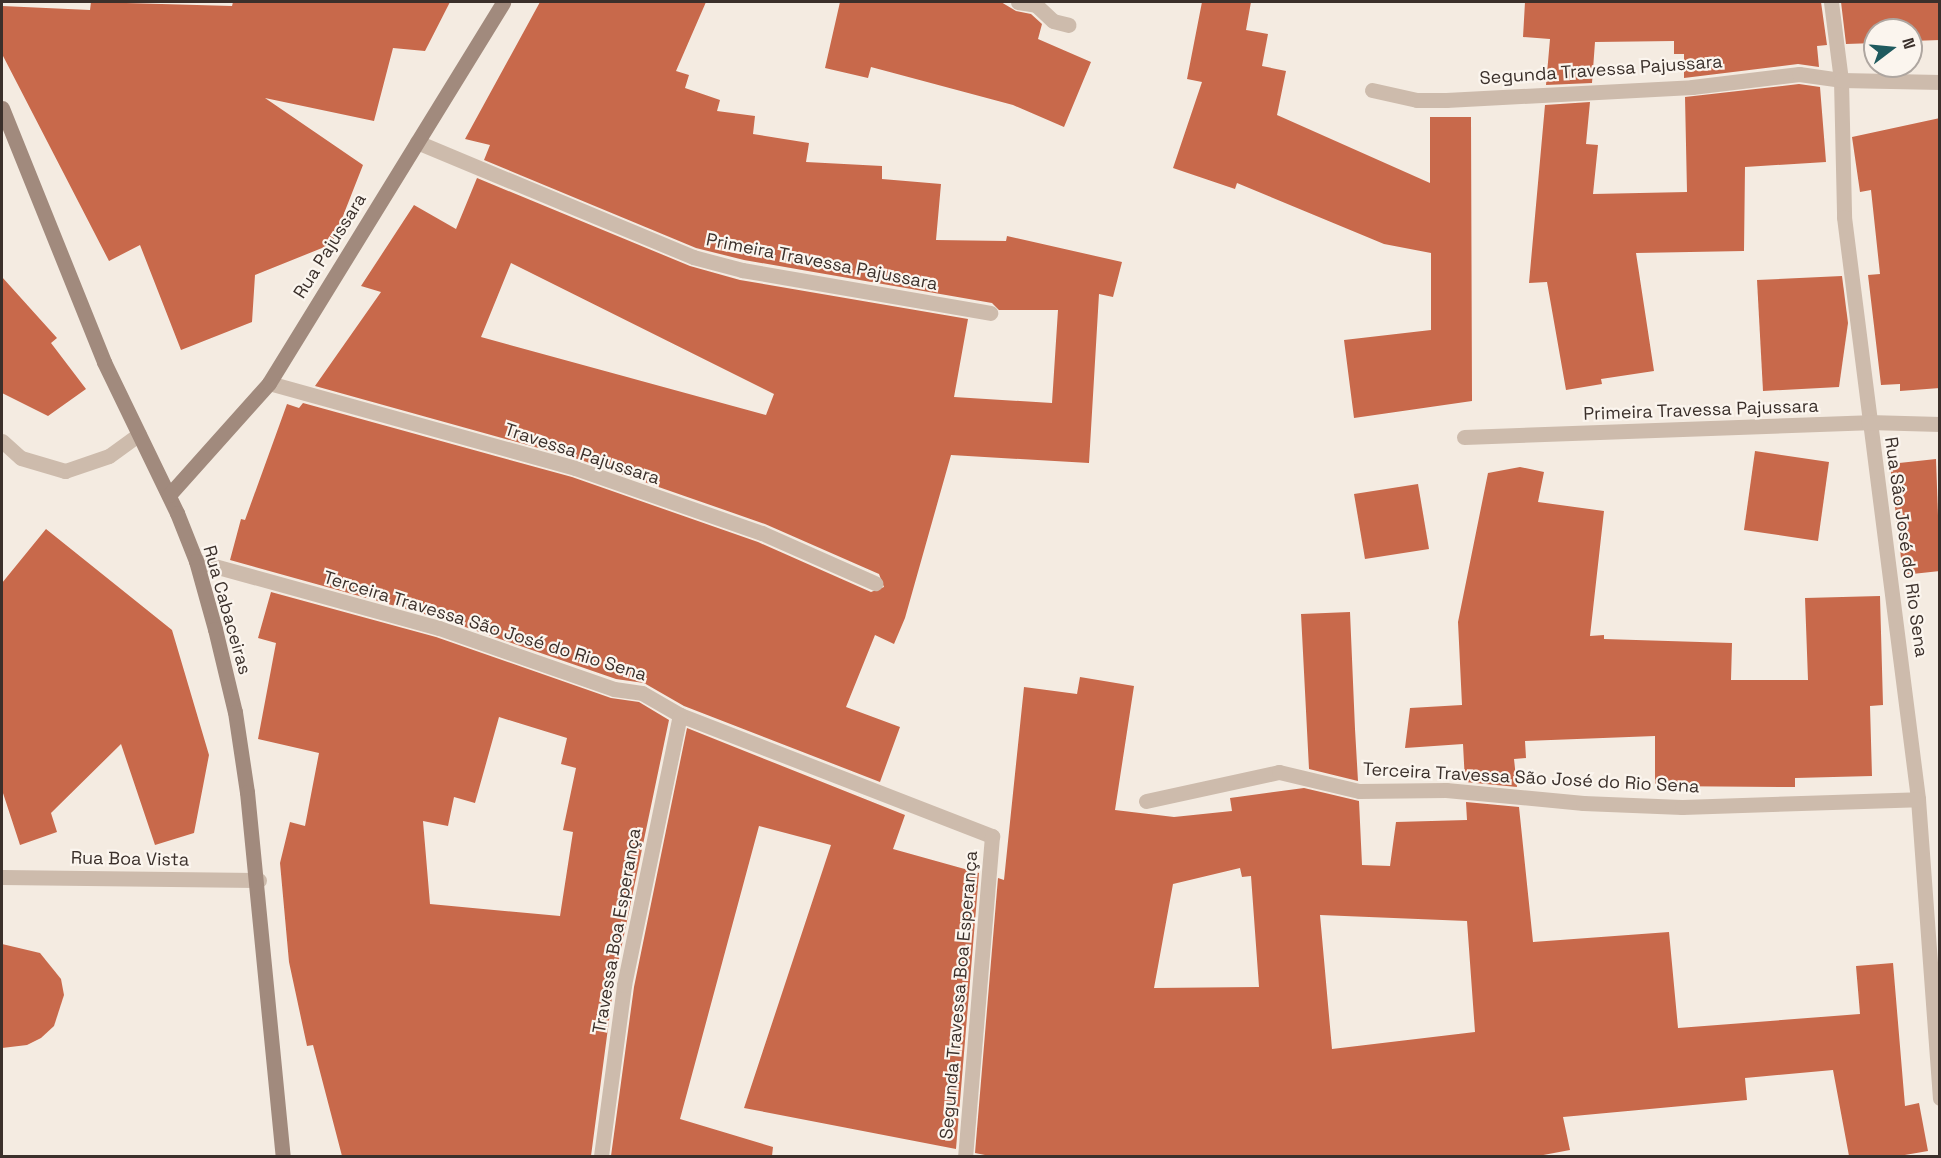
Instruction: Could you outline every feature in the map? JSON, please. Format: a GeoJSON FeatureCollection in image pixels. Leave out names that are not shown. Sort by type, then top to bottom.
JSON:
{"type":"FeatureCollection","features":[{"type":"Feature","properties":{"kind":"main road","name":"Rua Pajussara"},"geometry":{"type":"LineString","coordinates":[[169,495],[269,383],[503,2]]}},
{"type":"Feature","properties":{"kind":"main road","name":"Rua Cabaceiras"},"geometry":{"type":"LineString","coordinates":[[2,108],[104,362],[169,495],[196,561],[235,712],[259,880],[283,1156]]}},
{"type":"Feature","properties":{"kind":"street"},"geometry":{"type":"LineString","coordinates":[[1018,2],[1036,5],[1053,21],[1069,25]]}},
{"type":"Feature","properties":{"kind":"street","name":"Rua Sâo José do Rio Sena"},"geometry":{"type":"LineString","coordinates":[[1831,2],[1841,80],[1844,217],[1868,422],[1899,628],[1918,799],[1940,1098]]}},
{"type":"Feature","properties":{"kind":"street","name":"Segunda Travessa Pajussara"},"geometry":{"type":"LineString","coordinates":[[1372,90],[1417,100],[1446,100],[1692,87],[1800,74],[1841,80],[1940,82]]}},
{"type":"Feature","properties":{"kind":"street","name":"Primeira Travessa Pajussara"},"geometry":{"type":"LineString","coordinates":[[417,142],[693,257],[742,270],[990,313]]}},
{"type":"Feature","properties":{"kind":"street","name":"Travessa Pajussara"},"geometry":{"type":"LineString","coordinates":[[269,383],[575,468],[762,533],[875,583]]}},
{"type":"Feature","properties":{"kind":"street","name":"Primeira Travessa Pajussara"},"geometry":{"type":"LineString","coordinates":[[1464,437],[1868,422],[1940,424]]}},
{"type":"Feature","properties":{"kind":"street"},"geometry":{"type":"LineString","coordinates":[[2,441],[21,458],[65,471],[109,456],[139,434]]}},
{"type":"Feature","properties":{"kind":"street","name":"Terceira Travessa São José do Rio Sena"},"geometry":{"type":"LineString","coordinates":[[196,561],[439,628],[604,685],[642,693],[680,715],[992,836]]}},
{"type":"Feature","properties":{"kind":"street","name":"Travessa Boa Esperança"},"geometry":{"type":"LineString","coordinates":[[601,1156],[624,985],[680,715]]}},
{"type":"Feature","properties":{"kind":"street","name":"Terceira Travessa São José do Rio Sena"},"geometry":{"type":"LineString","coordinates":[[1146,801],[1280,772],[1359,791],[1446,790],[1583,803],[1682,807],[1918,799]]}},
{"type":"Feature","properties":{"kind":"street","name":"Segunda Travessa Boa Esperança"},"geometry":{"type":"LineString","coordinates":[[965,1156],[992,836]]}},
{"type":"Feature","properties":{"kind":"street","name":"Rua Boa Vista"},"geometry":{"type":"LineString","coordinates":[[2,877],[259,880]]}},
{"type":"Feature","properties":{"kind":"building"},"geometry":{"type":"Polygon","coordinates":[[[91,2],[232,6],[233,2],[450,2],[425,51],[393,48],[374,121],[265,98],[363,165],[332,244],[255,275],[252,322],[181,350],[140,245],[109,261],[2,54],[2,6],[90,10],[91,2]]]}},
{"type":"Feature","properties":{"kind":"building"},"geometry":{"type":"Polygon","coordinates":[[[540,2],[706,2],[676,71],[689,75],[685,88],[720,100],[717,111],[755,116],[753,134],[809,143],[806,162],[882,166],[882,179],[941,184],[936,240],[1006,241],[1007,236],[1122,262],[1113,297],[1099,294],[1089,463],[951,455],[905,618],[894,644],[875,635],[846,707],[900,727],[880,782],[684,706],[644,683],[616,679],[442,619],[230,560],[241,519],[245,520],[287,404],[299,408],[303,403],[572,477],[758,542],[871,592],[884,587],[879,574],[765,524],[578,459],[315,386],[381,292],[361,286],[414,205],[456,229],[477,178],[690,266],[740,280],[968,319],[954,397],[1052,403],[1058,310],[999,310],[992,303],[744,260],[696,248],[484,160],[490,145],[465,139],[540,2]],[[511,263],[481,337],[766,415],[774,394],[511,263]]]}},
{"type":"Feature","properties":{"kind":"building"},"geometry":{"type":"Polygon","coordinates":[[[840,2],[1001,2],[1016,11],[1031,14],[1042,24],[1038,39],[1091,62],[1064,127],[1013,105],[871,67],[868,78],[825,68],[840,2]]]}},
{"type":"Feature","properties":{"kind":"building"},"geometry":{"type":"Polygon","coordinates":[[[1202,2],[1251,2],[1246,30],[1268,34],[1262,66],[1286,71],[1277,115],[1430,183],[1430,117],[1471,117],[1472,401],[1354,418],[1344,340],[1431,330],[1431,253],[1384,244],[1237,183],[1235,189],[1173,168],[1202,82],[1187,79],[1202,2]]]}},
{"type":"Feature","properties":{"kind":"building"},"geometry":{"type":"Polygon","coordinates":[[[1525,2],[1821,2],[1827,45],[1817,46],[1819,67],[1798,64],[1684,78],[1684,54],[1674,54],[1674,41],[1595,42],[1592,83],[1546,85],[1550,39],[1523,37],[1525,2]]]}},
{"type":"Feature","properties":{"kind":"building"},"geometry":{"type":"Polygon","coordinates":[[[1841,2],[1940,2],[1940,40],[1923,41],[1923,18],[1863,18],[1863,43],[1846,44],[1841,2]]]}},
{"type":"Feature","properties":{"kind":"building"},"geometry":{"type":"Polygon","coordinates":[[[1799,84],[1820,87],[1826,162],[1745,167],[1744,251],[1636,253],[1654,371],[1601,379],[1602,384],[1566,390],[1547,282],[1529,283],[1545,105],[1590,102],[1586,144],[1598,145],[1593,194],[1687,192],[1685,97],[1799,84]]]}},
{"type":"Feature","properties":{"kind":"building"},"geometry":{"type":"Polygon","coordinates":[[[1940,118],[1940,388],[1900,391],[1900,384],[1881,385],[1868,275],[1880,274],[1871,190],[1860,192],[1852,137],[1940,118]]]}},
{"type":"Feature","properties":{"kind":"building"},"geometry":{"type":"Polygon","coordinates":[[[1842,276],[1848,323],[1839,387],[1763,391],[1757,280],[1842,276]]]}},
{"type":"Feature","properties":{"kind":"building"},"geometry":{"type":"Polygon","coordinates":[[[2,277],[57,338],[51,343],[86,389],[48,416],[2,393],[2,277]]]}},
{"type":"Feature","properties":{"kind":"building"},"geometry":{"type":"Polygon","coordinates":[[[1755,451],[1829,462],[1818,541],[1744,530],[1755,451]]]}},
{"type":"Feature","properties":{"kind":"building"},"geometry":{"type":"Polygon","coordinates":[[[1936,459],[1940,571],[1903,575],[1890,464],[1936,459]]]}},
{"type":"Feature","properties":{"kind":"building"},"geometry":{"type":"Polygon","coordinates":[[[1520,467],[1544,472],[1538,502],[1604,511],[1590,636],[1604,635],[1604,639],[1732,643],[1731,680],[1808,680],[1805,598],[1880,596],[1883,705],[1870,706],[1872,776],[1795,778],[1795,787],[1655,786],[1655,736],[1525,741],[1526,758],[1514,759],[1517,787],[1465,782],[1463,744],[1405,748],[1410,708],[1462,705],[1458,622],[1488,473],[1520,467]]]}},
{"type":"Feature","properties":{"kind":"building"},"geometry":{"type":"Polygon","coordinates":[[[1418,484],[1429,549],[1365,559],[1354,494],[1418,484]]]}},
{"type":"Feature","properties":{"kind":"building"},"geometry":{"type":"Polygon","coordinates":[[[46,529],[172,630],[209,755],[194,833],[155,845],[121,744],[51,813],[57,832],[20,845],[2,790],[2,583],[46,529]]]}},
{"type":"Feature","properties":{"kind":"building"},"geometry":{"type":"Polygon","coordinates":[[[271,592],[436,637],[611,698],[639,702],[669,720],[614,983],[591,1156],[342,1156],[313,1045],[307,1046],[289,962],[280,863],[290,822],[305,826],[319,753],[258,739],[276,643],[258,638],[271,592]],[[499,717],[475,803],[454,797],[448,826],[423,821],[430,904],[560,916],[573,832],[563,830],[576,768],[561,764],[567,738],[499,717]]]}},
{"type":"Feature","properties":{"kind":"building"},"geometry":{"type":"Polygon","coordinates":[[[1350,612],[1358,781],[1309,769],[1301,614],[1350,612]]]}},
{"type":"Feature","properties":{"kind":"building"},"geometry":{"type":"Polygon","coordinates":[[[1080,677],[1134,686],[1115,810],[1174,817],[1232,811],[1230,798],[1304,788],[1359,801],[1362,865],[1390,866],[1396,822],[1467,820],[1466,802],[1519,807],[1533,942],[1669,932],[1678,1028],[1860,1014],[1856,966],[1893,963],[1905,1106],[1919,1103],[1928,1151],[1899,1156],[1849,1156],[1833,1070],[1745,1078],[1747,1100],[1563,1117],[1570,1150],[1538,1156],[990,1156],[975,1153],[998,878],[1004,880],[1024,687],[1077,694],[1080,677]],[[1240,868],[1173,884],[1154,988],[1259,987],[1251,876],[1242,877],[1240,868]],[[1320,915],[1332,1049],[1475,1032],[1467,921],[1320,915]]]}},
{"type":"Feature","properties":{"kind":"building"},"geometry":{"type":"Polygon","coordinates":[[[687,728],[905,815],[893,849],[979,873],[956,1149],[744,1108],[831,845],[759,826],[680,1119],[773,1147],[772,1156],[611,1156],[634,987],[687,728]]]}},
{"type":"Feature","properties":{"kind":"building"},"geometry":{"type":"Polygon","coordinates":[[[2,944],[40,953],[61,979],[64,995],[54,1026],[41,1038],[27,1045],[2,1048],[2,944]]]}}]}
